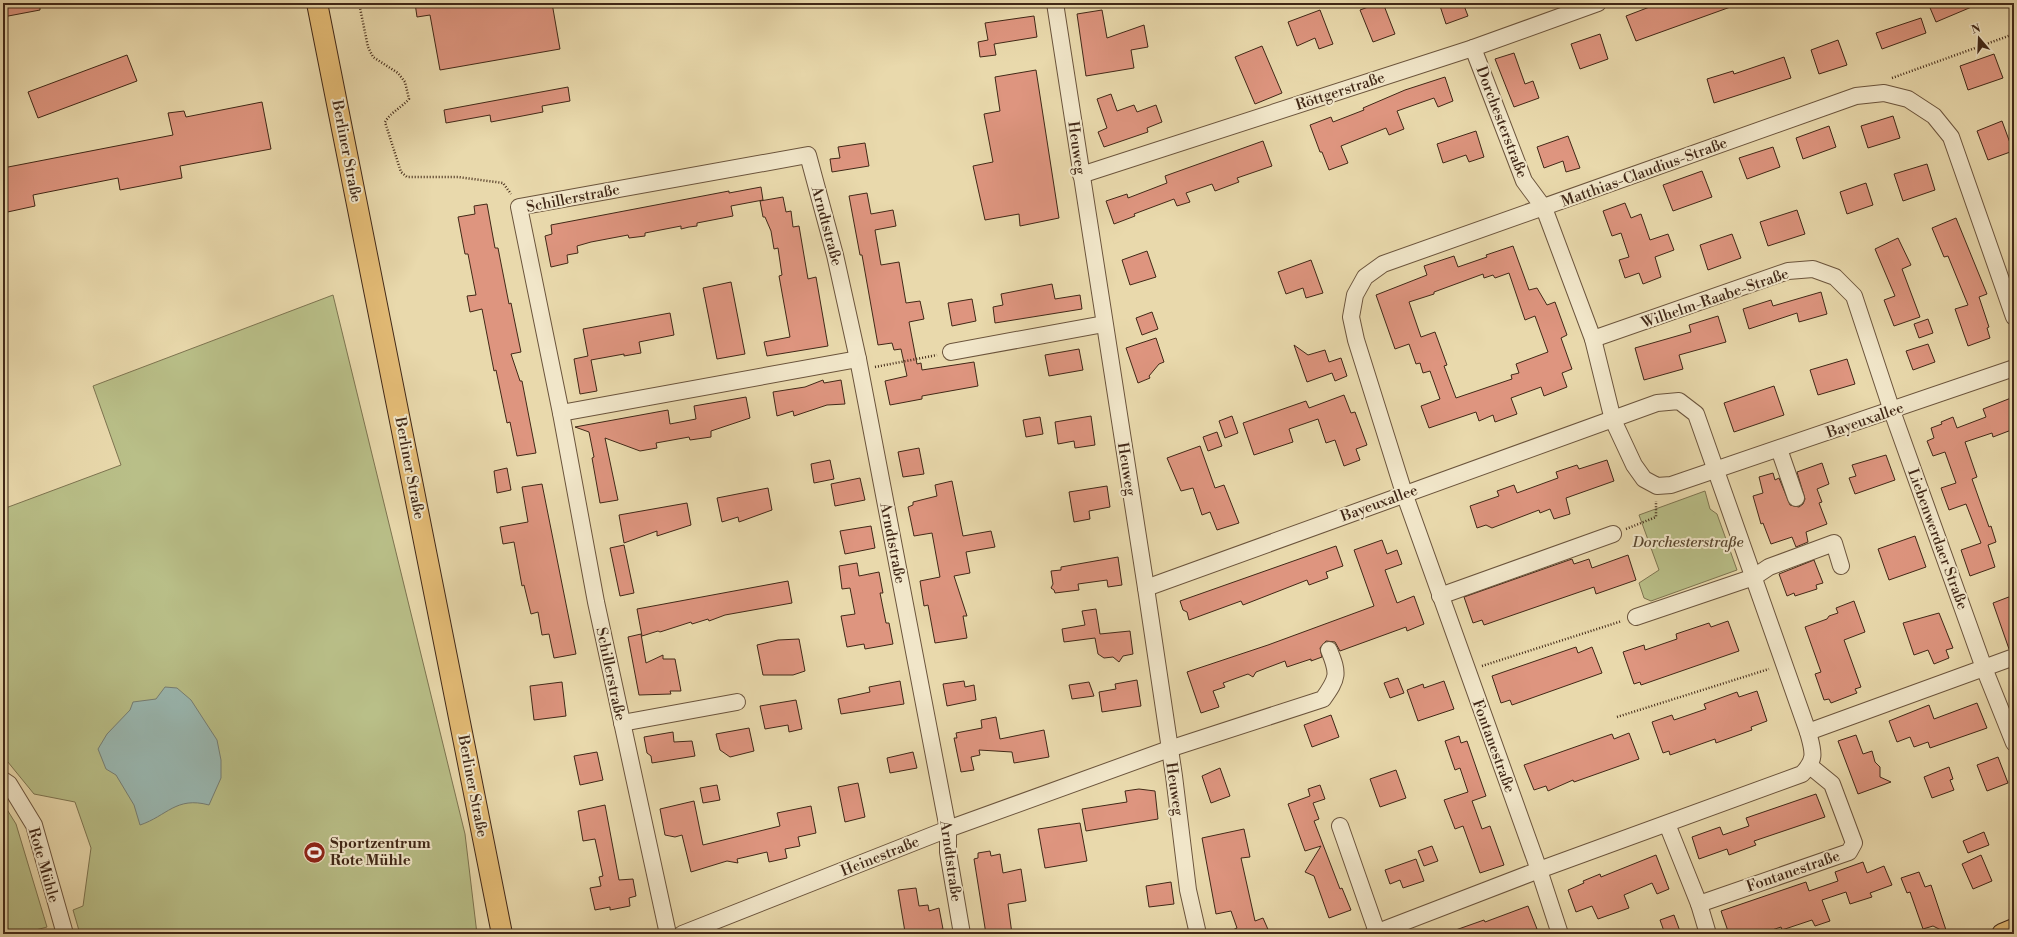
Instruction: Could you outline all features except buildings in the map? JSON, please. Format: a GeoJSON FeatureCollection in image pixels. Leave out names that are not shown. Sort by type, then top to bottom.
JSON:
{"type":"FeatureCollection","features":[{"type":"Feature","properties":{"kind":"main road","name":"Berliner Straße"},"geometry":{"type":"LineString","coordinates":[[317,3],[502,934]]}},
{"type":"Feature","properties":{"kind":"main road"},"geometry":{"type":"LineString","coordinates":[[2002,934],[2014,929]]}},
{"type":"Feature","properties":{"kind":"street","name":"Heuweg"},"geometry":{"type":"LineString","coordinates":[[1055,3],[1146,588],[1188,890],[1198,934]]}},
{"type":"Feature","properties":{"kind":"street","name":"Röttgerstraße"},"geometry":{"type":"LineString","coordinates":[[1081,175],[1473,48],[1598,3]]}},
{"type":"Feature","properties":{"kind":"street","name":"Dorchesterstraße"},"geometry":{"type":"LineString","coordinates":[[1473,48],[1524,181],[1544,208],[1593,339],[1613,420],[1634,465],[1644,479],[1657,486]]}},
{"type":"Feature","properties":{"kind":"street","name":"Matthias-Claudius-Straße"},"geometry":{"type":"LineString","coordinates":[[1404,493],[1356,340],[1351,317],[1355,296],[1365,277],[1383,264],[1856,96],[1884,93],[1908,99],[1934,116],[1951,137],[2014,317]]}},
{"type":"Feature","properties":{"kind":"street","name":"Schillerstraße"},"geometry":{"type":"LineString","coordinates":[[668,934],[596,602],[561,413],[519,207],[808,155]]}},
{"type":"Feature","properties":{"kind":"street","name":"Arndtstraße"},"geometry":{"type":"LineString","coordinates":[[808,155],[835,254],[859,365],[948,829],[948,852],[962,934]]}},
{"type":"Feature","properties":{"kind":"street","name":"Wilhelm-Raabe-Straße"},"geometry":{"type":"LineString","coordinates":[[1593,339],[1788,271],[1813,269],[1835,277],[1854,296],[1892,411]]}},
{"type":"Feature","properties":{"kind":"street"},"geometry":{"type":"LineString","coordinates":[[951,352],[1104,324]]}},
{"type":"Feature","properties":{"kind":"street"},"geometry":{"type":"LineString","coordinates":[[561,413],[859,365]]}},
{"type":"Feature","properties":{"kind":"street","name":"Bayeuxallee"},"geometry":{"type":"LineString","coordinates":[[1657,486],[1672,485],[2014,368]]}},
{"type":"Feature","properties":{"kind":"street","name":"Bayeuxallee"},"geometry":{"type":"LineString","coordinates":[[1146,588],[1404,493],[1613,420],[1657,403],[1679,401],[1696,414],[1716,470]]}},
{"type":"Feature","properties":{"kind":"street","name":"Liebenwerdaer Straße"},"geometry":{"type":"LineString","coordinates":[[1892,411],[1984,668],[2014,743]]}},
{"type":"Feature","properties":{"kind":"street"},"geometry":{"type":"LineString","coordinates":[[1779,449],[1796,498]]}},
{"type":"Feature","properties":{"kind":"street"},"geometry":{"type":"LineString","coordinates":[[1340,826],[1375,933],[1539,870],[1802,774],[1810,766],[1814,753],[1808,732],[1716,470]]}},
{"type":"Feature","properties":{"kind":"street","name":"Fontanestraße"},"geometry":{"type":"LineString","coordinates":[[1404,493],[1539,870],[1560,934]]}},
{"type":"Feature","properties":{"kind":"street"},"geometry":{"type":"LineString","coordinates":[[1440,596],[1613,534]]}},
{"type":"Feature","properties":{"kind":"street"},"geometry":{"type":"LineString","coordinates":[[1636,617],[1754,577],[1770,567],[1834,543],[1840,566]]}},
{"type":"Feature","properties":{"kind":"street","name":"Heinestraße"},"geometry":{"type":"LineString","coordinates":[[682,934],[948,829],[1169,749],[1323,699],[1336,678],[1336,668],[1329,650]]}},
{"type":"Feature","properties":{"kind":"street"},"geometry":{"type":"LineString","coordinates":[[1808,732],[2014,657]]}},
{"type":"Feature","properties":{"kind":"street"},"geometry":{"type":"LineString","coordinates":[[622,723],[737,702]]}},
{"type":"Feature","properties":{"kind":"street","name":"Fontanestraße"},"geometry":{"type":"LineString","coordinates":[[1699,904],[1849,852],[1854,844],[1832,784],[1810,766]]}},
{"type":"Feature","properties":{"kind":"street","name":"Rote Mühle"},"geometry":{"type":"LineString","coordinates":[[3,780],[9,784],[34,825],[65,934]]}},
{"type":"Feature","properties":{"kind":"street"},"geometry":{"type":"LineString","coordinates":[[1668,824],[1699,904],[1708,934]]}},
{"type":"Feature","properties":{"kind":"path"},"geometry":{"type":"LineString","coordinates":[[359,3],[368,47],[374,57],[398,73],[405,82],[409,99],[401,108],[390,114],[385,122],[401,172],[406,177],[458,177],[503,184],[519,207]]}},
{"type":"Feature","properties":{"kind":"path"},"geometry":{"type":"LineString","coordinates":[[1884,93],[1893,78],[2014,34]]}},
{"type":"Feature","properties":{"kind":"path"},"geometry":{"type":"LineString","coordinates":[[859,365],[951,352]]}},
{"type":"Feature","properties":{"kind":"path"},"geometry":{"type":"LineString","coordinates":[[1613,534],[1656,517],[1657,486]]}},
{"type":"Feature","properties":{"kind":"path"},"geometry":{"type":"LineString","coordinates":[[1467,671],[1636,617]]}},
{"type":"Feature","properties":{"kind":"path"},"geometry":{"type":"LineString","coordinates":[[1617,717],[1784,664]]}},
{"type":"Feature","properties":{"kind":"green space"},"geometry":{"type":"Polygon","coordinates":[[[333,295],[465,834],[477,934],[80,934],[73,910],[83,906],[91,848],[75,802],[34,794],[3,756],[3,509],[121,465],[93,386],[333,295]]]}},
{"type":"Feature","properties":{"kind":"green space","name":"Dorchesterstraße"},"geometry":{"type":"Polygon","coordinates":[[[1705,491],[1710,509],[1717,514],[1737,570],[1651,601],[1644,598],[1639,583],[1659,570],[1639,515],[1705,491]]]}},
{"type":"Feature","properties":{"kind":"green space"},"geometry":{"type":"Polygon","coordinates":[[[3,803],[16,824],[47,927],[21,934],[3,934],[3,803]]]}},
{"type":"Feature","properties":{"kind":"water"},"geometry":{"type":"Polygon","coordinates":[[[165,687],[177,688],[191,700],[217,740],[221,760],[221,778],[209,805],[188,803],[180,805],[140,825],[134,805],[116,775],[106,769],[98,749],[107,734],[130,710],[133,702],[156,699],[165,687]]]}},
{"type":"Feature","properties":{"kind":"place","name":"Sportzentrum Rote Mühle"},"geometry":{"type":"Point","coordinates":[314,852]}}]}
